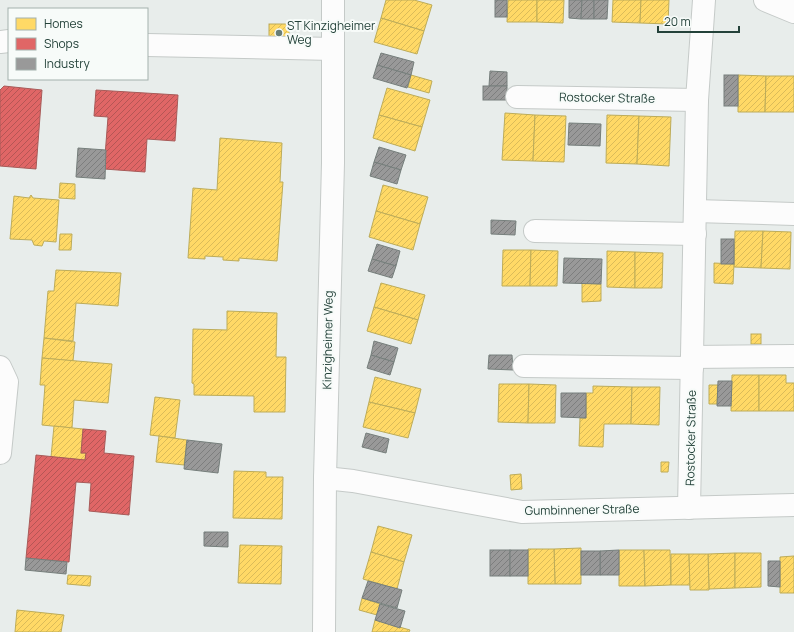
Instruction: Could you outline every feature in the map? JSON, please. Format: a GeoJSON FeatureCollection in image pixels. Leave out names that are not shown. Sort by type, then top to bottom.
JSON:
{"type":"FeatureCollection","features":[{"type":"Feature","properties":{"kind":"street","name":"Kinzigheimer Weg"},"geometry":{"type":"LineString","coordinates":[[324,632],[325,478],[333,163],[334,0]]}},
{"type":"Feature","properties":{"kind":"street","name":"Rostocker Straße"},"geometry":{"type":"LineString","coordinates":[[689,508],[697,100],[704,0]]}},
{"type":"Feature","properties":{"kind":"street"},"geometry":{"type":"LineString","coordinates":[[765,0],[794,12]]}},
{"type":"Feature","properties":{"kind":"street"},"geometry":{"type":"LineString","coordinates":[[148,45],[333,49]]}},
{"type":"Feature","properties":{"kind":"street","name":"Rostocker Straße"},"geometry":{"type":"LineString","coordinates":[[517,97],[697,100]]}},
{"type":"Feature","properties":{"kind":"street"},"geometry":{"type":"LineString","coordinates":[[695,211],[794,214]]}},
{"type":"Feature","properties":{"kind":"street"},"geometry":{"type":"LineString","coordinates":[[535,231],[695,234]]}},
{"type":"Feature","properties":{"kind":"street"},"geometry":{"type":"LineString","coordinates":[[524,366],[692,362],[794,356]]}},
{"type":"Feature","properties":{"kind":"street"},"geometry":{"type":"LineString","coordinates":[[0,367],[7,382],[0,453]]}},
{"type":"Feature","properties":{"kind":"street","name":"Gumbinnener Straße"},"geometry":{"type":"LineString","coordinates":[[325,478],[353,481],[522,512],[794,505]]}},
{"type":"Feature","properties":{"kind":"building: Homes"},"geometry":{"type":"Polygon","coordinates":[[[386,0],[414,0],[432,5],[424,31],[381,18],[386,0]]]}},
{"type":"Feature","properties":{"kind":"building: Homes"},"geometry":{"type":"Polygon","coordinates":[[[508,0],[537,0],[537,22],[507,22],[508,0]]]}},
{"type":"Feature","properties":{"kind":"building: Homes"},"geometry":{"type":"Polygon","coordinates":[[[537,0],[564,0],[563,23],[537,22],[537,0]]]}},
{"type":"Feature","properties":{"kind":"building: Homes"},"geometry":{"type":"Polygon","coordinates":[[[613,0],[641,0],[640,23],[612,22],[613,0]]]}},
{"type":"Feature","properties":{"kind":"building: Homes"},"geometry":{"type":"Polygon","coordinates":[[[641,0],[669,0],[668,24],[640,23],[641,0]]]}},
{"type":"Feature","properties":{"kind":"building: Homes"},"geometry":{"type":"Polygon","coordinates":[[[381,18],[424,31],[417,54],[374,42],[381,18]]]}},
{"type":"Feature","properties":{"kind":"building: Homes","name":"ST Kinzigheimer Weg"},"geometry":{"type":"Polygon","coordinates":[[[269,24],[289,24],[289,43],[269,43],[269,24]]]}},
{"type":"Feature","properties":{"kind":"building: Homes"},"geometry":{"type":"Polygon","coordinates":[[[411,75],[432,81],[429,93],[408,87],[411,75]]]}},
{"type":"Feature","properties":{"kind":"building: Homes"},"geometry":{"type":"Polygon","coordinates":[[[738,75],[766,76],[765,112],[738,112],[738,75]]]}},
{"type":"Feature","properties":{"kind":"building: Homes"},"geometry":{"type":"Polygon","coordinates":[[[766,76],[794,76],[794,112],[765,112],[766,76]]]}},
{"type":"Feature","properties":{"kind":"building: Homes"},"geometry":{"type":"Polygon","coordinates":[[[387,88],[430,100],[422,127],[379,115],[387,88]]]}},
{"type":"Feature","properties":{"kind":"building: Homes"},"geometry":{"type":"Polygon","coordinates":[[[505,113],[535,115],[533,161],[502,160],[505,113]]]}},
{"type":"Feature","properties":{"kind":"building: Homes"},"geometry":{"type":"Polygon","coordinates":[[[379,115],[422,127],[415,151],[373,138],[379,115]]]}},
{"type":"Feature","properties":{"kind":"building: Homes"},"geometry":{"type":"Polygon","coordinates":[[[535,115],[566,116],[564,162],[533,161],[535,115]]]}},
{"type":"Feature","properties":{"kind":"building: Homes"},"geometry":{"type":"Polygon","coordinates":[[[607,115],[639,116],[637,164],[606,163],[607,115]]]}},
{"type":"Feature","properties":{"kind":"building: Homes"},"geometry":{"type":"Polygon","coordinates":[[[639,116],[671,117],[669,166],[637,164],[639,116]]]}},
{"type":"Feature","properties":{"kind":"building: Homes"},"geometry":{"type":"Polygon","coordinates":[[[220,138],[282,143],[280,182],[283,182],[277,261],[239,258],[239,261],[223,260],[223,257],[205,256],[205,259],[188,258],[193,188],[217,190],[220,138]]]}},
{"type":"Feature","properties":{"kind":"building: Homes"},"geometry":{"type":"Polygon","coordinates":[[[60,183],[75,184],[75,199],[59,198],[60,183]]]}},
{"type":"Feature","properties":{"kind":"building: Homes"},"geometry":{"type":"Polygon","coordinates":[[[383,185],[428,197],[420,224],[376,211],[383,185]]]}},
{"type":"Feature","properties":{"kind":"building: Homes"},"geometry":{"type":"Polygon","coordinates":[[[31,195],[33,198],[59,200],[56,242],[44,241],[42,246],[34,245],[32,240],[10,239],[14,196],[29,198],[31,195]]]}},
{"type":"Feature","properties":{"kind":"building: Homes"},"geometry":{"type":"Polygon","coordinates":[[[376,211],[420,224],[413,250],[369,237],[376,211]]]}},
{"type":"Feature","properties":{"kind":"building: Homes"},"geometry":{"type":"Polygon","coordinates":[[[735,231],[763,231],[761,268],[734,267],[735,231]]]}},
{"type":"Feature","properties":{"kind":"building: Homes"},"geometry":{"type":"Polygon","coordinates":[[[763,231],[791,232],[790,269],[761,268],[763,231]]]}},
{"type":"Feature","properties":{"kind":"building: Homes"},"geometry":{"type":"Polygon","coordinates":[[[60,234],[72,234],[71,250],[59,250],[60,234]]]}},
{"type":"Feature","properties":{"kind":"building: Homes"},"geometry":{"type":"Polygon","coordinates":[[[503,250],[531,250],[530,286],[502,286],[503,250]]]}},
{"type":"Feature","properties":{"kind":"building: Homes"},"geometry":{"type":"Polygon","coordinates":[[[531,250],[558,251],[557,286],[530,286],[531,250]]]}},
{"type":"Feature","properties":{"kind":"building: Homes"},"geometry":{"type":"Polygon","coordinates":[[[607,251],[635,252],[635,288],[607,287],[607,251]]]}},
{"type":"Feature","properties":{"kind":"building: Homes"},"geometry":{"type":"Polygon","coordinates":[[[635,252],[663,253],[662,288],[635,288],[635,252]]]}},
{"type":"Feature","properties":{"kind":"building: Homes"},"geometry":{"type":"Polygon","coordinates":[[[714,263],[734,264],[733,284],[714,283],[714,263]]]}},
{"type":"Feature","properties":{"kind":"building: Homes"},"geometry":{"type":"Polygon","coordinates":[[[56,270],[121,273],[118,306],[76,303],[73,341],[44,338],[48,291],[54,291],[56,270]]]}},
{"type":"Feature","properties":{"kind":"building: Homes"},"geometry":{"type":"Polygon","coordinates":[[[381,283],[425,295],[418,320],[374,307],[381,283]]]}},
{"type":"Feature","properties":{"kind":"building: Homes"},"geometry":{"type":"Polygon","coordinates":[[[582,283],[601,284],[601,301],[582,302],[582,283]]]}},
{"type":"Feature","properties":{"kind":"building: Homes"},"geometry":{"type":"Polygon","coordinates":[[[374,307],[418,320],[411,344],[367,331],[374,307]]]}},
{"type":"Feature","properties":{"kind":"building: Homes"},"geometry":{"type":"Polygon","coordinates":[[[227,311],[277,313],[276,357],[286,357],[285,412],[254,412],[254,396],[194,395],[194,384],[192,383],[193,329],[227,330],[227,311]]]}},
{"type":"Feature","properties":{"kind":"building: Homes"},"geometry":{"type":"Polygon","coordinates":[[[751,334],[761,334],[761,344],[751,344],[751,334]]]}},
{"type":"Feature","properties":{"kind":"building: Homes"},"geometry":{"type":"Polygon","coordinates":[[[44,338],[75,342],[73,361],[42,358],[44,338]]]}},
{"type":"Feature","properties":{"kind":"building: Homes"},"geometry":{"type":"Polygon","coordinates":[[[42,358],[112,364],[108,403],[74,400],[72,428],[42,425],[45,385],[40,385],[42,358]]]}},
{"type":"Feature","properties":{"kind":"building: Homes"},"geometry":{"type":"Polygon","coordinates":[[[732,375],[759,375],[759,411],[731,411],[732,375]]]}},
{"type":"Feature","properties":{"kind":"building: Homes"},"geometry":{"type":"Polygon","coordinates":[[[759,375],[786,375],[786,383],[794,383],[794,411],[759,411],[759,375]]]}},
{"type":"Feature","properties":{"kind":"building: Homes"},"geometry":{"type":"Polygon","coordinates":[[[375,377],[421,389],[415,413],[369,402],[375,377]]]}},
{"type":"Feature","properties":{"kind":"building: Homes"},"geometry":{"type":"Polygon","coordinates":[[[499,384],[529,384],[528,423],[498,422],[499,384]]]}},
{"type":"Feature","properties":{"kind":"building: Homes"},"geometry":{"type":"Polygon","coordinates":[[[529,384],[556,385],[555,423],[528,423],[529,384]]]}},
{"type":"Feature","properties":{"kind":"building: Homes"},"geometry":{"type":"Polygon","coordinates":[[[709,385],[718,385],[717,404],[709,404],[709,385]]]}},
{"type":"Feature","properties":{"kind":"building: Homes"},"geometry":{"type":"Polygon","coordinates":[[[593,386],[632,387],[631,424],[604,424],[603,447],[579,446],[580,418],[586,418],[586,393],[593,393],[593,386]]]}},
{"type":"Feature","properties":{"kind":"building: Homes"},"geometry":{"type":"Polygon","coordinates":[[[632,387],[660,387],[659,425],[631,424],[632,387]]]}},
{"type":"Feature","properties":{"kind":"building: Homes"},"geometry":{"type":"Polygon","coordinates":[[[155,397],[180,400],[175,438],[150,435],[155,397]]]}},
{"type":"Feature","properties":{"kind":"building: Homes"},"geometry":{"type":"Polygon","coordinates":[[[369,402],[415,413],[408,438],[363,427],[369,402]]]}},
{"type":"Feature","properties":{"kind":"building: Homes"},"geometry":{"type":"Polygon","coordinates":[[[54,426],[83,429],[81,453],[86,453],[85,460],[51,457],[54,426]]]}},
{"type":"Feature","properties":{"kind":"building: Homes"},"geometry":{"type":"Polygon","coordinates":[[[159,436],[187,440],[184,465],[156,462],[159,436]]]}},
{"type":"Feature","properties":{"kind":"building: Homes"},"geometry":{"type":"Polygon","coordinates":[[[661,462],[669,462],[668,472],[661,472],[661,462]]]}},
{"type":"Feature","properties":{"kind":"building: Homes"},"geometry":{"type":"Polygon","coordinates":[[[234,471],[266,472],[266,477],[283,477],[282,519],[233,518],[234,471]]]}},
{"type":"Feature","properties":{"kind":"building: Homes"},"geometry":{"type":"Polygon","coordinates":[[[521,474],[522,489],[511,490],[510,475],[521,474]]]}},
{"type":"Feature","properties":{"kind":"building: Homes"},"geometry":{"type":"Polygon","coordinates":[[[378,526],[412,535],[404,562],[371,552],[378,526]]]}},
{"type":"Feature","properties":{"kind":"building: Homes"},"geometry":{"type":"Polygon","coordinates":[[[240,545],[282,546],[281,584],[238,583],[240,545]]]}},
{"type":"Feature","properties":{"kind":"building: Homes"},"geometry":{"type":"Polygon","coordinates":[[[581,548],[581,584],[555,584],[554,549],[581,548]]]}},
{"type":"Feature","properties":{"kind":"building: Homes"},"geometry":{"type":"Polygon","coordinates":[[[528,549],[554,549],[555,584],[528,584],[528,549]]]}},
{"type":"Feature","properties":{"kind":"building: Homes"},"geometry":{"type":"Polygon","coordinates":[[[619,550],[644,550],[645,586],[619,586],[619,550]]]}},
{"type":"Feature","properties":{"kind":"building: Homes"},"geometry":{"type":"Polygon","coordinates":[[[644,550],[670,550],[671,585],[645,586],[644,550]]]}},
{"type":"Feature","properties":{"kind":"building: Homes"},"geometry":{"type":"Polygon","coordinates":[[[371,552],[404,562],[397,589],[363,579],[371,552]]]}},
{"type":"Feature","properties":{"kind":"building: Homes"},"geometry":{"type":"Polygon","coordinates":[[[735,553],[735,588],[709,589],[708,554],[735,553]]]}},
{"type":"Feature","properties":{"kind":"building: Homes"},"geometry":{"type":"Polygon","coordinates":[[[735,553],[761,553],[761,587],[735,588],[735,553]]]}},
{"type":"Feature","properties":{"kind":"building: Homes"},"geometry":{"type":"Polygon","coordinates":[[[671,554],[689,554],[690,585],[671,585],[671,554]]]}},
{"type":"Feature","properties":{"kind":"building: Homes"},"geometry":{"type":"Polygon","coordinates":[[[689,554],[708,554],[709,590],[690,590],[689,554]]]}},
{"type":"Feature","properties":{"kind":"building: Homes"},"geometry":{"type":"Polygon","coordinates":[[[794,556],[794,593],[780,593],[780,557],[794,556]]]}},
{"type":"Feature","properties":{"kind":"building: Homes"},"geometry":{"type":"Polygon","coordinates":[[[68,575],[91,576],[90,586],[67,584],[68,575]]]}},
{"type":"Feature","properties":{"kind":"building: Homes"},"geometry":{"type":"Polygon","coordinates":[[[362,598],[380,604],[377,615],[359,610],[362,598]]]}},
{"type":"Feature","properties":{"kind":"building: Homes"},"geometry":{"type":"Polygon","coordinates":[[[17,610],[64,615],[61,632],[15,632],[17,610]]]}},
{"type":"Feature","properties":{"kind":"building: Homes"},"geometry":{"type":"Polygon","coordinates":[[[375,620],[410,630],[409,632],[372,632],[375,620]]]}},
{"type":"Feature","properties":{"kind":"building: Shops"},"geometry":{"type":"Polygon","coordinates":[[[4,86],[42,90],[36,169],[0,166],[0,90],[4,86]]]}},
{"type":"Feature","properties":{"kind":"building: Shops"},"geometry":{"type":"Polygon","coordinates":[[[96,90],[178,95],[175,141],[147,139],[145,172],[104,169],[108,117],[94,116],[96,90]]]}},
{"type":"Feature","properties":{"kind":"building: Shops"},"geometry":{"type":"Polygon","coordinates":[[[83,429],[106,431],[104,453],[134,456],[129,515],[89,511],[91,483],[76,482],[69,562],[26,558],[36,455],[85,460],[86,453],[81,453],[83,429]]]}},
{"type":"Feature","properties":{"kind":"building: Industry"},"geometry":{"type":"Polygon","coordinates":[[[495,0],[507,0],[507,17],[495,17],[495,0]]]}},
{"type":"Feature","properties":{"kind":"building: Industry"},"geometry":{"type":"Polygon","coordinates":[[[569,0],[582,0],[581,19],[569,18],[569,0]]]}},
{"type":"Feature","properties":{"kind":"building: Industry"},"geometry":{"type":"Polygon","coordinates":[[[582,0],[594,0],[594,19],[581,19],[582,0]]]}},
{"type":"Feature","properties":{"kind":"building: Industry"},"geometry":{"type":"Polygon","coordinates":[[[594,0],[608,0],[607,19],[594,19],[594,0]]]}},
{"type":"Feature","properties":{"kind":"building: Industry"},"geometry":{"type":"Polygon","coordinates":[[[381,53],[414,62],[411,75],[377,65],[381,53]]]}},
{"type":"Feature","properties":{"kind":"building: Industry"},"geometry":{"type":"Polygon","coordinates":[[[377,65],[411,75],[407,88],[373,78],[377,65]]]}},
{"type":"Feature","properties":{"kind":"building: Industry"},"geometry":{"type":"Polygon","coordinates":[[[490,71],[507,72],[507,86],[489,86],[490,71]]]}},
{"type":"Feature","properties":{"kind":"building: Industry"},"geometry":{"type":"Polygon","coordinates":[[[724,75],[738,75],[738,106],[724,106],[724,75]]]}},
{"type":"Feature","properties":{"kind":"building: Industry"},"geometry":{"type":"Polygon","coordinates":[[[483,86],[507,86],[507,100],[483,100],[483,86]]]}},
{"type":"Feature","properties":{"kind":"building: Industry"},"geometry":{"type":"Polygon","coordinates":[[[569,123],[601,124],[600,146],[568,145],[569,123]]]}},
{"type":"Feature","properties":{"kind":"building: Industry"},"geometry":{"type":"Polygon","coordinates":[[[379,147],[406,155],[401,170],[374,162],[379,147]]]}},
{"type":"Feature","properties":{"kind":"building: Industry"},"geometry":{"type":"Polygon","coordinates":[[[78,148],[106,150],[105,179],[76,177],[78,148]]]}},
{"type":"Feature","properties":{"kind":"building: Industry"},"geometry":{"type":"Polygon","coordinates":[[[374,162],[401,170],[397,184],[370,176],[374,162]]]}},
{"type":"Feature","properties":{"kind":"building: Industry"},"geometry":{"type":"Polygon","coordinates":[[[491,220],[516,221],[515,235],[491,234],[491,220]]]}},
{"type":"Feature","properties":{"kind":"building: Industry"},"geometry":{"type":"Polygon","coordinates":[[[721,239],[734,239],[734,264],[721,264],[721,239]]]}},
{"type":"Feature","properties":{"kind":"building: Industry"},"geometry":{"type":"Polygon","coordinates":[[[377,244],[400,251],[396,266],[372,259],[377,244]]]}},
{"type":"Feature","properties":{"kind":"building: Industry"},"geometry":{"type":"Polygon","coordinates":[[[564,258],[602,259],[601,284],[563,283],[564,258]]]}},
{"type":"Feature","properties":{"kind":"building: Industry"},"geometry":{"type":"Polygon","coordinates":[[[372,259],[396,266],[392,278],[368,271],[372,259]]]}},
{"type":"Feature","properties":{"kind":"building: Industry"},"geometry":{"type":"Polygon","coordinates":[[[374,341],[398,348],[394,362],[371,355],[374,341]]]}},
{"type":"Feature","properties":{"kind":"building: Industry"},"geometry":{"type":"Polygon","coordinates":[[[371,355],[394,362],[390,375],[367,368],[371,355]]]}},
{"type":"Feature","properties":{"kind":"building: Industry"},"geometry":{"type":"Polygon","coordinates":[[[489,355],[512,355],[513,370],[488,369],[489,355]]]}},
{"type":"Feature","properties":{"kind":"building: Industry"},"geometry":{"type":"Polygon","coordinates":[[[718,381],[732,381],[731,406],[717,406],[718,381]]]}},
{"type":"Feature","properties":{"kind":"building: Industry"},"geometry":{"type":"Polygon","coordinates":[[[561,393],[586,393],[586,418],[561,417],[561,393]]]}},
{"type":"Feature","properties":{"kind":"building: Industry"},"geometry":{"type":"Polygon","coordinates":[[[366,433],[389,439],[386,453],[362,447],[366,433]]]}},
{"type":"Feature","properties":{"kind":"building: Industry"},"geometry":{"type":"Polygon","coordinates":[[[187,440],[222,444],[218,473],[184,469],[187,440]]]}},
{"type":"Feature","properties":{"kind":"building: Industry"},"geometry":{"type":"Polygon","coordinates":[[[204,532],[228,532],[228,547],[204,546],[204,532]]]}},
{"type":"Feature","properties":{"kind":"building: Industry"},"geometry":{"type":"Polygon","coordinates":[[[490,550],[510,550],[510,576],[490,576],[490,550]]]}},
{"type":"Feature","properties":{"kind":"building: Industry"},"geometry":{"type":"Polygon","coordinates":[[[510,550],[528,550],[528,576],[510,576],[510,550]]]}},
{"type":"Feature","properties":{"kind":"building: Industry"},"geometry":{"type":"Polygon","coordinates":[[[619,550],[619,575],[600,575],[600,551],[619,550]]]}},
{"type":"Feature","properties":{"kind":"building: Industry"},"geometry":{"type":"Polygon","coordinates":[[[581,551],[600,551],[600,575],[581,575],[581,551]]]}},
{"type":"Feature","properties":{"kind":"building: Industry"},"geometry":{"type":"Polygon","coordinates":[[[26,558],[67,562],[66,574],[25,570],[26,558]]]}},
{"type":"Feature","properties":{"kind":"building: Industry"},"geometry":{"type":"Polygon","coordinates":[[[768,561],[780,561],[780,587],[768,586],[768,561]]]}},
{"type":"Feature","properties":{"kind":"building: Industry"},"geometry":{"type":"Polygon","coordinates":[[[368,581],[402,590],[397,608],[362,598],[368,581]]]}},
{"type":"Feature","properties":{"kind":"building: Industry"},"geometry":{"type":"Polygon","coordinates":[[[380,604],[405,611],[400,628],[375,620],[380,604]]]}},
{"type":"Feature","properties":{"kind":"place","name":"ST Kinzigheimer Weg"},"geometry":{"type":"Point","coordinates":[279,33]}}]}
